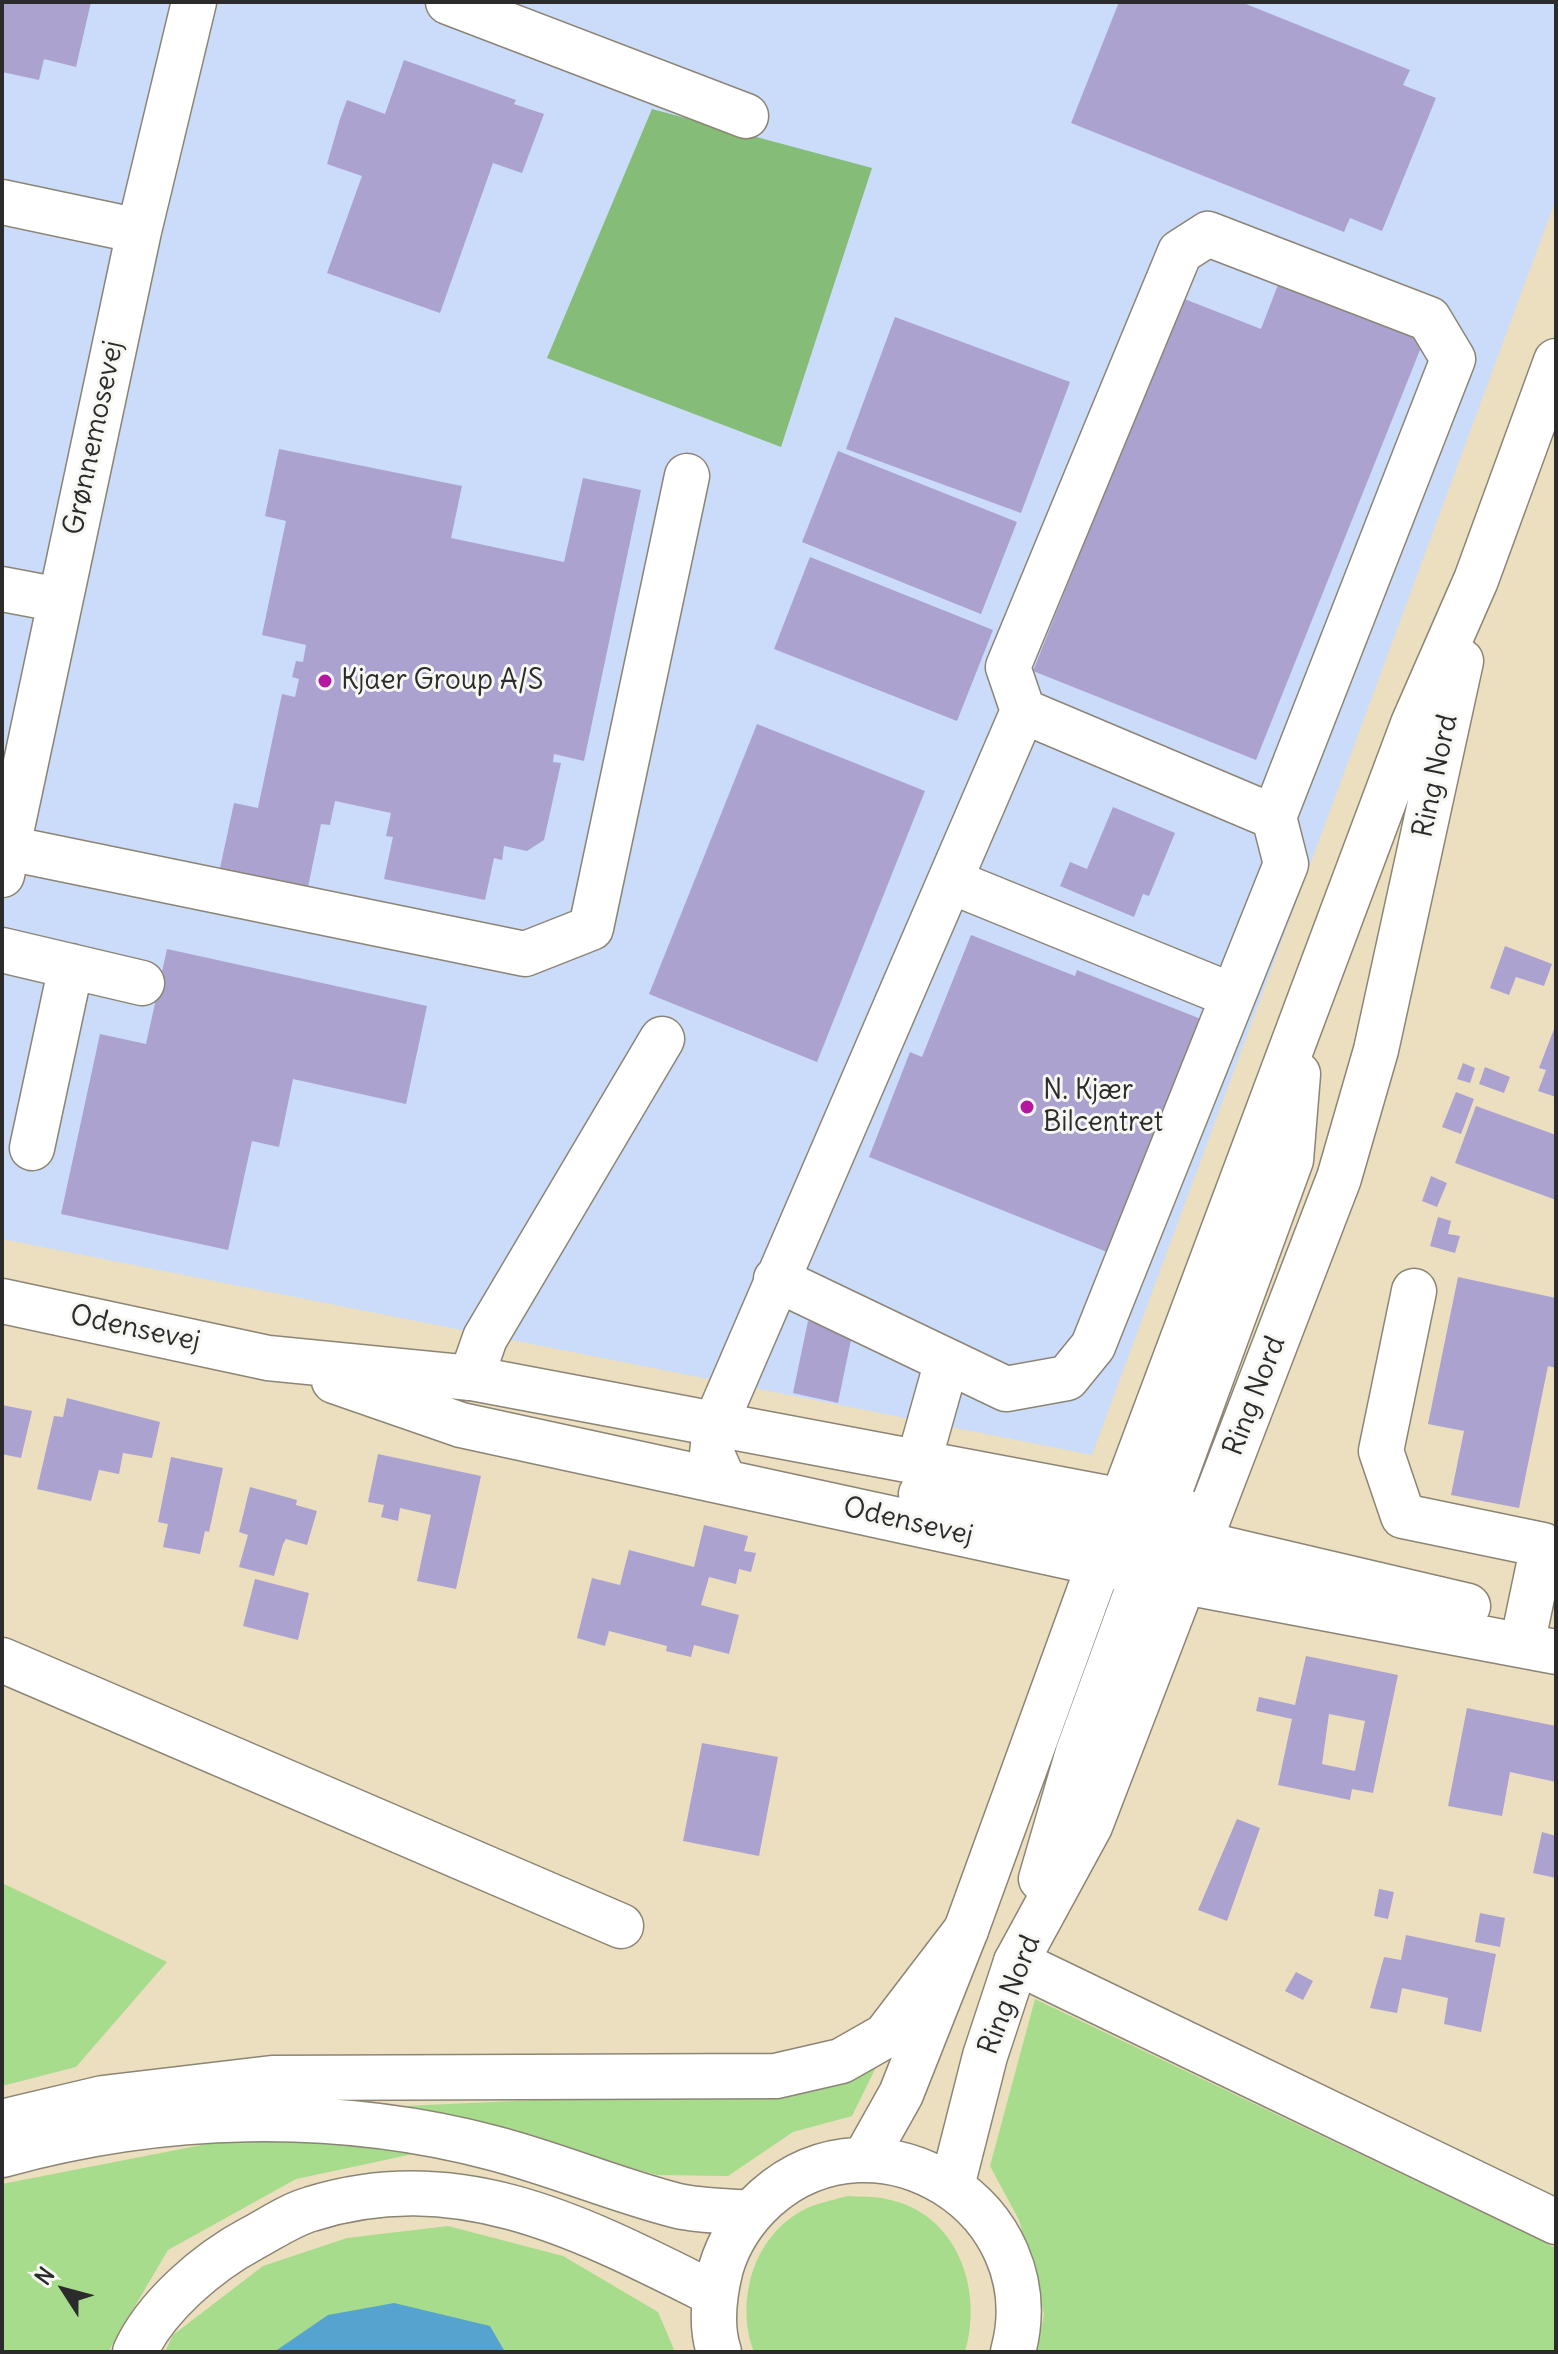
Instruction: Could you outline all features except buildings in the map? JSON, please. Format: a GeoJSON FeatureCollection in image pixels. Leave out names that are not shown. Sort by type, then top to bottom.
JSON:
{"type":"FeatureCollection","features":[{"type":"Feature","properties":{"kind":"main road","name":"Grønnemosevej"},"geometry":{"type":"LineString","coordinates":[[5,862],[139,231],[194,2]]}},
{"type":"Feature","properties":{"kind":"main road"},"geometry":{"type":"LineString","coordinates":[[448,2],[746,116]]}},
{"type":"Feature","properties":{"kind":"main road"},"geometry":{"type":"LineString","coordinates":[[2,202],[139,231]]}},
{"type":"Feature","properties":{"kind":"main road"},"geometry":{"type":"LineString","coordinates":[[717,1454],[776,1279],[1023,711],[1008,667],[1180,252],[1208,234],[1429,319],[1453,359],[1274,817],[1286,864],[1093,1346],[1067,1378],[1006,1389],[776,1279]]}},
{"type":"Feature","properties":{"kind":"main road","name":"Ring Nord"},"geometry":{"type":"LineString","coordinates":[[952,2186],[985,2056],[1016,1962],[1090,1826],[1154,1539],[1303,1019],[1413,724],[1476,580],[1556,361]]}},
{"type":"Feature","properties":{"kind":"main road"},"geometry":{"type":"LineString","coordinates":[[5,862],[525,954],[591,928],[687,476]]}},
{"type":"Feature","properties":{"kind":"main road","name":"Ring Nord"},"geometry":{"type":"LineString","coordinates":[[864,2160],[901,2094],[966,1930],[1154,1539],[1339,1178],[1376,1050],[1453,702],[1476,580]]}},
{"type":"Feature","properties":{"kind":"main road"},"geometry":{"type":"LineString","coordinates":[[2,589],[60,600]]}},
{"type":"Feature","properties":{"kind":"main road"},"geometry":{"type":"LineString","coordinates":[[1023,711],[1274,817]]}},
{"type":"Feature","properties":{"kind":"main road"},"geometry":{"type":"LineString","coordinates":[[950,881],[1233,996]]}},
{"type":"Feature","properties":{"kind":"main road"},"geometry":{"type":"LineString","coordinates":[[2,950],[142,983]]}},
{"type":"Feature","properties":{"kind":"main road"},"geometry":{"type":"LineString","coordinates":[[32,1148],[71,966]]}},
{"type":"Feature","properties":{"kind":"main road"},"geometry":{"type":"LineString","coordinates":[[471,1378],[485,1338],[662,1039]]}},
{"type":"Feature","properties":{"kind":"main road"},"geometry":{"type":"LineString","coordinates":[[1414,1291],[1381,1451],[1403,1516],[1543,1545],[1541,1626]]}},
{"type":"Feature","properties":{"kind":"main road","name":"Odensevej"},"geometry":{"type":"LineString","coordinates":[[2,1301],[268,1358],[471,1378],[717,1454],[1154,1539],[1541,1626]]}},
{"type":"Feature","properties":{"kind":"main road","name":"Odensevej"},"geometry":{"type":"LineString","coordinates":[[268,1358],[461,1425],[640,1462],[717,1454],[918,1464],[1154,1539],[1432,1572],[1541,1626]]}},
{"type":"Feature","properties":{"kind":"main road"},"geometry":{"type":"LineString","coordinates":[[918,1464],[947,1361]]}},
{"type":"Feature","properties":{"kind":"main road"},"geometry":{"type":"LineString","coordinates":[[2,1660],[621,1926]]}},
{"type":"Feature","properties":{"kind":"main road"},"geometry":{"type":"LineString","coordinates":[[2,2122],[103,2098],[272,2078],[776,2076],[841,2061],[885,2036],[966,1930]]}},
{"type":"Feature","properties":{"kind":"main road"},"geometry":{"type":"LineString","coordinates":[[1016,1962],[1556,2222]]}},
{"type":"Feature","properties":{"kind":"main road"},"geometry":{"type":"LineString","coordinates":[[2,2155],[40,2144],[169,2122],[277,2119],[365,2125],[492,2147],[681,2206],[750,2213]]}},
{"type":"Feature","properties":{"kind":"main road"},"geometry":{"type":"LineString","coordinates":[[719,2352],[715,2338],[714,2294],[726,2251],[750,2213],[783,2184],[822,2166],[864,2160],[895,2162],[925,2171],[952,2186],[986,2217],[1009,2257],[1019,2303],[1013,2352]]}},
{"type":"Feature","properties":{"kind":"main road"},"geometry":{"type":"LineString","coordinates":[[135,2352],[175,2298],[230,2250],[309,2209],[394,2191],[482,2198],[597,2236],[714,2294]]}},
{"type":"Feature","properties":{"kind":"shaded area"},"geometry":{"type":"Polygon","coordinates":[[[2,2],[1556,2],[1556,199],[1092,1455],[2,1239],[2,2]]]}},
{"type":"Feature","properties":{"kind":"green space"},"geometry":{"type":"Polygon","coordinates":[[[652,109],[872,168],[781,447],[547,358],[652,109]]]}},
{"type":"Feature","properties":{"kind":"green space"},"geometry":{"type":"Polygon","coordinates":[[[2,1883],[167,1962],[76,2067],[2,2086],[2,1883]]]}},
{"type":"Feature","properties":{"kind":"green space"},"geometry":{"type":"Polygon","coordinates":[[[1035,1999],[1556,2248],[1556,2352],[1037,2352],[1044,2314],[1019,2220],[990,2166],[1035,1999]]]}},
{"type":"Feature","properties":{"kind":"green space"},"geometry":{"type":"Polygon","coordinates":[[[883,2053],[852,2116],[793,2132],[728,2176],[657,2175],[405,2106],[799,2088],[883,2053]]]}},
{"type":"Feature","properties":{"kind":"green space"},"geometry":{"type":"Polygon","coordinates":[[[258,2134],[418,2153],[296,2179],[168,2250],[108,2352],[2,2352],[2,2184],[258,2134]]]}},
{"type":"Feature","properties":{"kind":"green space"},"geometry":{"type":"Polygon","coordinates":[[[848,2196],[881,2198],[911,2207],[931,2220],[947,2237],[959,2257],[971,2304],[965,2352],[754,2352],[748,2331],[747,2310],[754,2268],[763,2248],[792,2217],[812,2206],[848,2196]]]}},
{"type":"Feature","properties":{"kind":"green space"},"geometry":{"type":"Polygon","coordinates":[[[448,2226],[563,2256],[658,2312],[675,2352],[165,2352],[173,2335],[263,2266],[347,2238],[448,2226]]]}},
{"type":"Feature","properties":{"kind":"water"},"geometry":{"type":"Polygon","coordinates":[[[394,2303],[490,2326],[505,2352],[274,2352],[328,2315],[394,2303]]]}},
{"type":"Feature","properties":{"kind":"place","name":"Kjaer Group A/S"},"geometry":{"type":"Point","coordinates":[325,681]}},
{"type":"Feature","properties":{"kind":"place","name":"N. Kjær Bilcentret"},"geometry":{"type":"Point","coordinates":[1027,1107]}}]}
